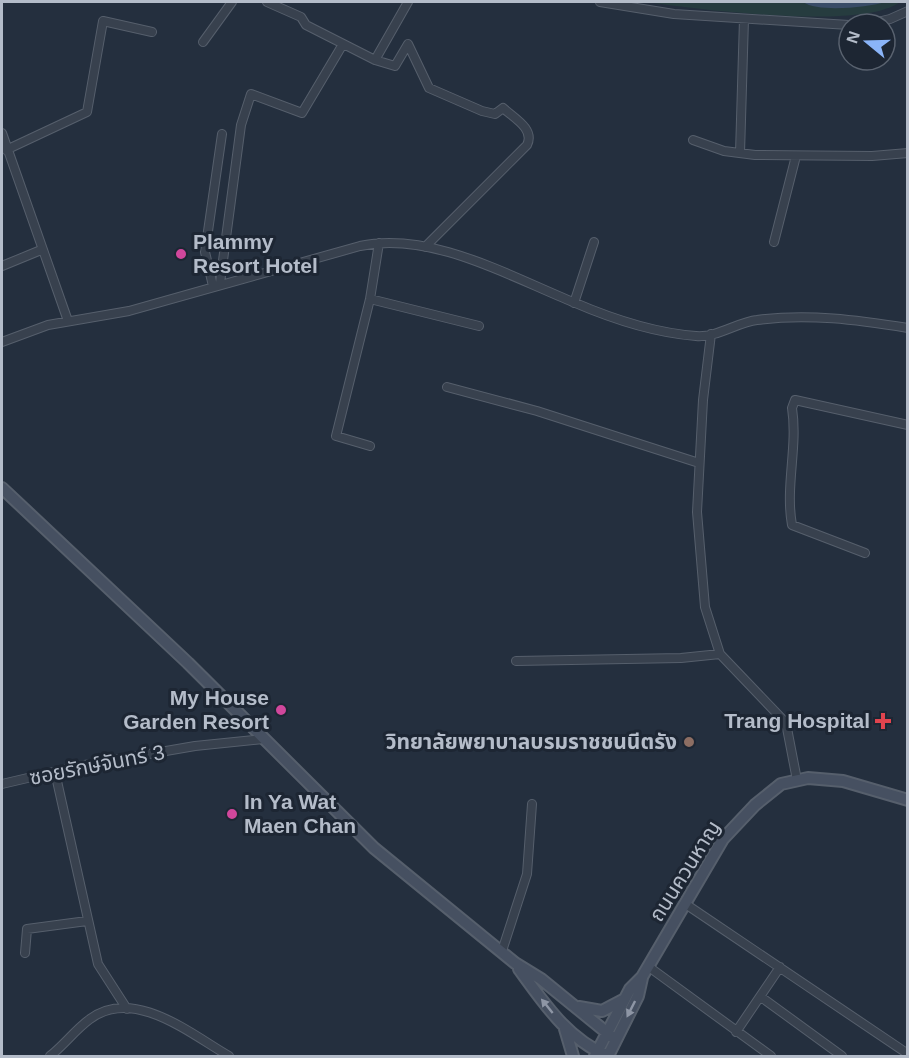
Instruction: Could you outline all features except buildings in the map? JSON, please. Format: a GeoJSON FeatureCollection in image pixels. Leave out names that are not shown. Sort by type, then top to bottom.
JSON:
{"type":"FeatureCollection","features":[{"type":"Feature","properties":{"kind":"main road"},"geometry":{"type":"LineString","coordinates":[[2,489],[90,569],[374,848],[515,963],[565,1029],[602,1055]]}},
{"type":"Feature","properties":{"kind":"main road","name":"ถนนควนหาญ"},"geometry":{"type":"LineString","coordinates":[[611,1037],[630,989],[649,967],[687,905],[696,882],[723,839],[755,805],[781,783],[808,778],[843,781],[908,800]]}},
{"type":"Feature","properties":{"kind":"main road"},"geometry":{"type":"LineString","coordinates":[[515,963],[541,978],[611,1037]]}},
{"type":"Feature","properties":{"kind":"main road","name":"ถนนควนหาญ"},"geometry":{"type":"LineString","coordinates":[[602,1055],[638,996],[642,977]]}},
{"type":"Feature","properties":{"kind":"main road"},"geometry":{"type":"LineString","coordinates":[[576,1006],[602,1011],[624,1000]]}},
{"type":"Feature","properties":{"kind":"main road"},"geometry":{"type":"LineString","coordinates":[[565,1029],[573,1056]]}},
{"type":"Feature","properties":{"kind":"street"},"geometry":{"type":"LineString","coordinates":[[203,42],[232,2]]}},
{"type":"Feature","properties":{"kind":"street"},"geometry":{"type":"LineString","coordinates":[[267,2],[301,17],[306,25],[343,44],[375,60],[395,66],[408,44],[429,88],[482,111],[495,114],[503,108],[529,132],[527,145],[424,246]]}},
{"type":"Feature","properties":{"kind":"street"},"geometry":{"type":"LineString","coordinates":[[375,60],[408,2]]}},
{"type":"Feature","properties":{"kind":"street"},"geometry":{"type":"LineString","coordinates":[[600,2],[639,10],[837,24]]}},
{"type":"Feature","properties":{"kind":"street"},"geometry":{"type":"LineString","coordinates":[[740,153],[744,19]]}},
{"type":"Feature","properties":{"kind":"street"},"geometry":{"type":"LineString","coordinates":[[6,150],[87,112],[103,21],[152,32]]}},
{"type":"Feature","properties":{"kind":"street"},"geometry":{"type":"LineString","coordinates":[[216,285],[241,125],[251,94],[302,113],[343,44]]}},
{"type":"Feature","properties":{"kind":"street"},"geometry":{"type":"LineString","coordinates":[[2,133],[41,250],[68,321]]}},
{"type":"Feature","properties":{"kind":"street"},"geometry":{"type":"LineString","coordinates":[[216,285],[206,252],[222,135]]}},
{"type":"Feature","properties":{"kind":"street"},"geometry":{"type":"LineString","coordinates":[[693,140],[740,153],[796,156],[872,156],[908,153]]}},
{"type":"Feature","properties":{"kind":"street"},"geometry":{"type":"LineString","coordinates":[[774,242],[796,156]]}},
{"type":"Feature","properties":{"kind":"street"},"geometry":{"type":"LineString","coordinates":[[574,303],[594,242]]}},
{"type":"Feature","properties":{"kind":"street"},"geometry":{"type":"LineString","coordinates":[[370,446],[336,436],[370,299],[379,243]]}},
{"type":"Feature","properties":{"kind":"street"},"geometry":{"type":"LineString","coordinates":[[2,342],[68,321],[129,310],[379,243],[424,246],[513,275],[574,303],[636,324],[698,337],[756,320],[795,317],[845,318],[908,328]]}},
{"type":"Feature","properties":{"kind":"street"},"geometry":{"type":"LineString","coordinates":[[2,266],[41,250]]}},
{"type":"Feature","properties":{"kind":"street"},"geometry":{"type":"LineString","coordinates":[[370,299],[478,326]]}},
{"type":"Feature","properties":{"kind":"street"},"geometry":{"type":"LineString","coordinates":[[711,334],[703,400],[697,512],[699,564],[705,607],[720,654],[786,723],[797,780]]}},
{"type":"Feature","properties":{"kind":"street"},"geometry":{"type":"LineString","coordinates":[[447,387],[548,414],[699,463]]}},
{"type":"Feature","properties":{"kind":"street"},"geometry":{"type":"LineString","coordinates":[[865,553],[792,525],[788,502],[794,461],[792,408],[795,400],[908,424]]}},
{"type":"Feature","properties":{"kind":"street"},"geometry":{"type":"LineString","coordinates":[[516,661],[681,658],[720,654]]}},
{"type":"Feature","properties":{"kind":"street","name":"ซอยรักษ์จันทร์ 3"},"geometry":{"type":"LineString","coordinates":[[2,784],[195,746],[263,739]]}},
{"type":"Feature","properties":{"kind":"street"},"geometry":{"type":"LineString","coordinates":[[55,772],[98,964],[127,1009]]}},
{"type":"Feature","properties":{"kind":"street"},"geometry":{"type":"LineString","coordinates":[[502,951],[527,874],[532,804]]}},
{"type":"Feature","properties":{"kind":"street"},"geometry":{"type":"LineString","coordinates":[[687,905],[903,1054]]}},
{"type":"Feature","properties":{"kind":"street"},"geometry":{"type":"LineString","coordinates":[[26,953],[25,938],[29,928],[87,921]]}},
{"type":"Feature","properties":{"kind":"street"},"geometry":{"type":"LineString","coordinates":[[649,967],[771,1056]]}},
{"type":"Feature","properties":{"kind":"street"},"geometry":{"type":"LineString","coordinates":[[736,1032],[762,997],[780,967]]}},
{"type":"Feature","properties":{"kind":"street"},"geometry":{"type":"LineString","coordinates":[[762,997],[842,1056]]}},
{"type":"Feature","properties":{"kind":"street"},"geometry":{"type":"LineString","coordinates":[[50,1056],[91,1018],[112,1010],[127,1009],[157,1015],[229,1056]]}},
{"type":"Feature","properties":{"kind":"green space"},"geometry":{"type":"Polygon","coordinates":[[[646,2],[900,2],[880,11],[837,12],[837,16],[816,17],[702,9],[646,2]]]}},
{"type":"Feature","properties":{"kind":"water"},"geometry":{"type":"Polygon","coordinates":[[[803,2],[886,2],[868,6],[832,8],[803,2]]]}},
{"type":"Feature","properties":{"kind":"place","name":"Plammy Resort Hotel"},"geometry":{"type":"Point","coordinates":[181,254]}},
{"type":"Feature","properties":{"kind":"place","name":"My House Garden Resort"},"geometry":{"type":"Point","coordinates":[281,710]}},
{"type":"Feature","properties":{"kind":"place","name":"Trang Hospital"},"geometry":{"type":"Point","coordinates":[883,721]}},
{"type":"Feature","properties":{"kind":"place","name":"วิทยาลัยพยาบาลบรมราชชนนีตรัง"},"geometry":{"type":"Point","coordinates":[689,742]}},
{"type":"Feature","properties":{"kind":"place","name":"In Ya Wat Maen Chan"},"geometry":{"type":"Point","coordinates":[232,814]}}]}
